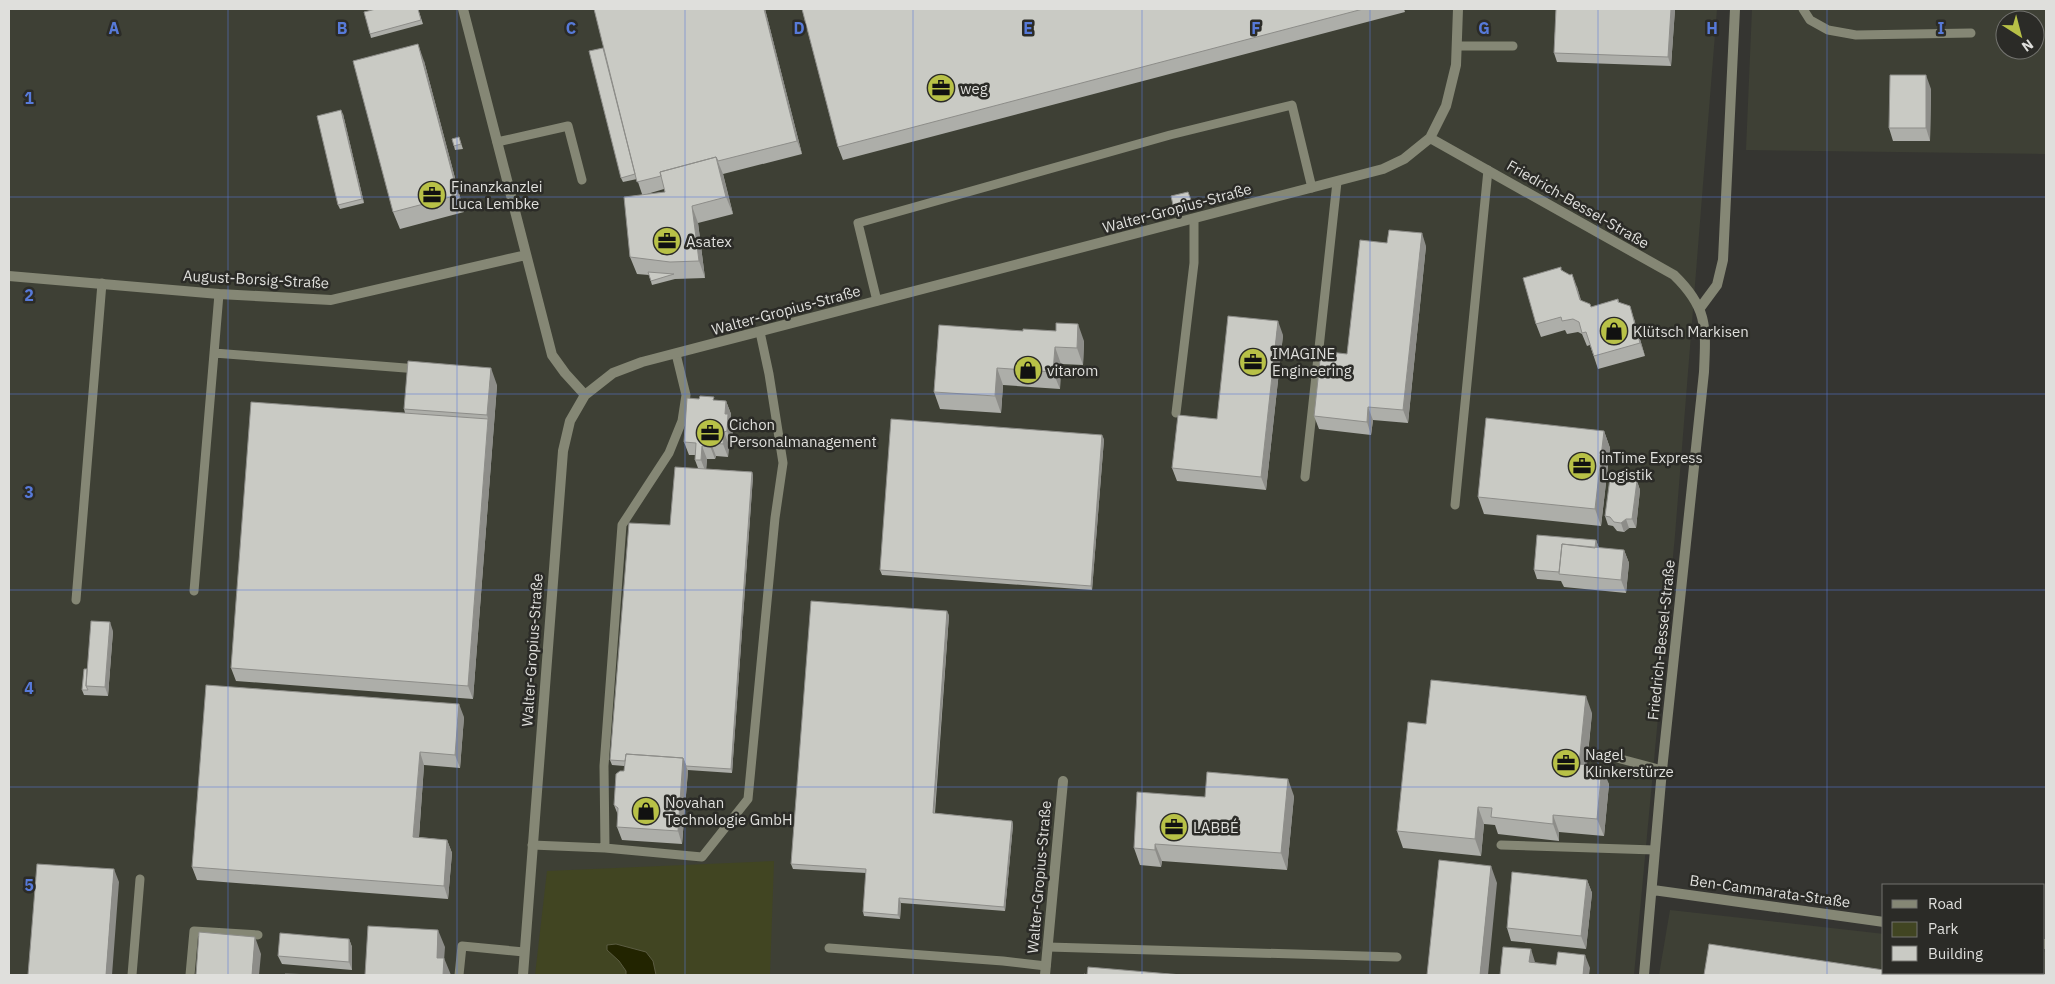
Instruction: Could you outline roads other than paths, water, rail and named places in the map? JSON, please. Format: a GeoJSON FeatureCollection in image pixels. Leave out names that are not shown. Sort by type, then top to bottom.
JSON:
{"type":"FeatureCollection","features":[{"type":"Feature","properties":{"kind":"street"},"geometry":{"type":"LineString","coordinates":[[463,9],[552,355],[585,395]]}},
{"type":"Feature","properties":{"kind":"street","name":"Walter-Gropius-Straße"},"geometry":{"type":"LineString","coordinates":[[523,975],[563,451],[570,421],[585,395],[613,374],[642,362],[1337,182],[1383,169],[1404,160],[1430,138],[1446,106],[1456,65],[1458,9]]}},
{"type":"Feature","properties":{"kind":"street"},"geometry":{"type":"LineString","coordinates":[[1700,308],[1717,285],[1723,260],[1735,9]]}},
{"type":"Feature","properties":{"kind":"street","name":"Friedrich-Bessel-Straße"},"geometry":{"type":"LineString","coordinates":[[1430,138],[1674,275],[1689,290],[1700,308],[1706,342],[1704,372],[1662,770],[1653,890],[1644,975]]}},
{"type":"Feature","properties":{"kind":"street","name":"August-Borsig-Straße"},"geometry":{"type":"LineString","coordinates":[[9,276],[220,294],[331,300],[526,255]]}},
{"type":"Feature","properties":{"kind":"street","name":"Walter-Gropius-Straße"},"geometry":{"type":"LineString","coordinates":[[1046,971],[1063,781]]}},
{"type":"Feature","properties":{"kind":"street","name":"Ben-Cammarata-Straße"},"geometry":{"type":"LineString","coordinates":[[1653,890],[1882,922]]}},
{"type":"Feature","properties":{"kind":"lane"},"geometry":{"type":"LineString","coordinates":[[1803,9],[1810,20],[1828,30],[1856,35],[1971,33]]}},
{"type":"Feature","properties":{"kind":"lane"},"geometry":{"type":"LineString","coordinates":[[1457,46],[1513,46]]}},
{"type":"Feature","properties":{"kind":"lane"},"geometry":{"type":"LineString","coordinates":[[877,301],[858,223],[1170,135],[1292,105],[1312,188]]}},
{"type":"Feature","properties":{"kind":"lane"},"geometry":{"type":"LineString","coordinates":[[497,142],[568,126],[582,180]]}},
{"type":"Feature","properties":{"kind":"lane"},"geometry":{"type":"LineString","coordinates":[[1455,505],[1488,170]]}},
{"type":"Feature","properties":{"kind":"lane"},"geometry":{"type":"LineString","coordinates":[[1305,477],[1337,182]]}},
{"type":"Feature","properties":{"kind":"lane"},"geometry":{"type":"LineString","coordinates":[[1176,413],[1194,264],[1194,219]]}},
{"type":"Feature","properties":{"kind":"lane"},"geometry":{"type":"LineString","coordinates":[[76,600],[102,283]]}},
{"type":"Feature","properties":{"kind":"lane"},"geometry":{"type":"LineString","coordinates":[[194,591],[220,294]]}},
{"type":"Feature","properties":{"kind":"lane"},"geometry":{"type":"LineString","coordinates":[[532,845],[605,848],[702,857],[748,799],[775,518],[783,463],[760,332]]}},
{"type":"Feature","properties":{"kind":"lane"},"geometry":{"type":"LineString","coordinates":[[214,353],[429,370]]}},
{"type":"Feature","properties":{"kind":"lane"},"geometry":{"type":"LineString","coordinates":[[605,848],[604,766],[622,525],[669,453],[682,421],[686,395],[676,354]]}},
{"type":"Feature","properties":{"kind":"lane"},"geometry":{"type":"LineString","coordinates":[[1606,755],[1662,770]]}},
{"type":"Feature","properties":{"kind":"lane"},"geometry":{"type":"LineString","coordinates":[[1501,846],[1655,850]]}},
{"type":"Feature","properties":{"kind":"lane"},"geometry":{"type":"LineString","coordinates":[[132,975],[140,879]]}},
{"type":"Feature","properties":{"kind":"lane"},"geometry":{"type":"LineString","coordinates":[[190,975],[194,931],[258,935]]}},
{"type":"Feature","properties":{"kind":"lane"},"geometry":{"type":"LineString","coordinates":[[459,975],[462,946],[524,952]]}},
{"type":"Feature","properties":{"kind":"lane"},"geometry":{"type":"LineString","coordinates":[[1048,947],[1397,958]]}},
{"type":"Feature","properties":{"kind":"lane"},"geometry":{"type":"LineString","coordinates":[[829,948],[1003,961],[1046,971]]}},
{"type":"Feature","properties":{"kind":"place","name":"weg"},"geometry":{"type":"Point","coordinates":[941,88]}},
{"type":"Feature","properties":{"kind":"place","name":"Finanzkanzlei Luca Lembke"},"geometry":{"type":"Point","coordinates":[432,195]}},
{"type":"Feature","properties":{"kind":"place","name":"Asatex"},"geometry":{"type":"Point","coordinates":[667,241]}},
{"type":"Feature","properties":{"kind":"place","name":"Klütsch Markisen"},"geometry":{"type":"Point","coordinates":[1614,331]}},
{"type":"Feature","properties":{"kind":"place","name":"IMAGINE Engineering"},"geometry":{"type":"Point","coordinates":[1253,362]}},
{"type":"Feature","properties":{"kind":"place","name":"vitarom"},"geometry":{"type":"Point","coordinates":[1028,370]}},
{"type":"Feature","properties":{"kind":"place","name":"Cichon Personalmanagement"},"geometry":{"type":"Point","coordinates":[710,433]}},
{"type":"Feature","properties":{"kind":"place","name":"inTime Express Logistik"},"geometry":{"type":"Point","coordinates":[1582,466]}},
{"type":"Feature","properties":{"kind":"place","name":"Nagel Klinkerstürze"},"geometry":{"type":"Point","coordinates":[1566,763]}},
{"type":"Feature","properties":{"kind":"place","name":"Novahan Technologie GmbH"},"geometry":{"type":"Point","coordinates":[646,811]}},
{"type":"Feature","properties":{"kind":"place","name":"LABBÉ"},"geometry":{"type":"Point","coordinates":[1174,827]}}]}
